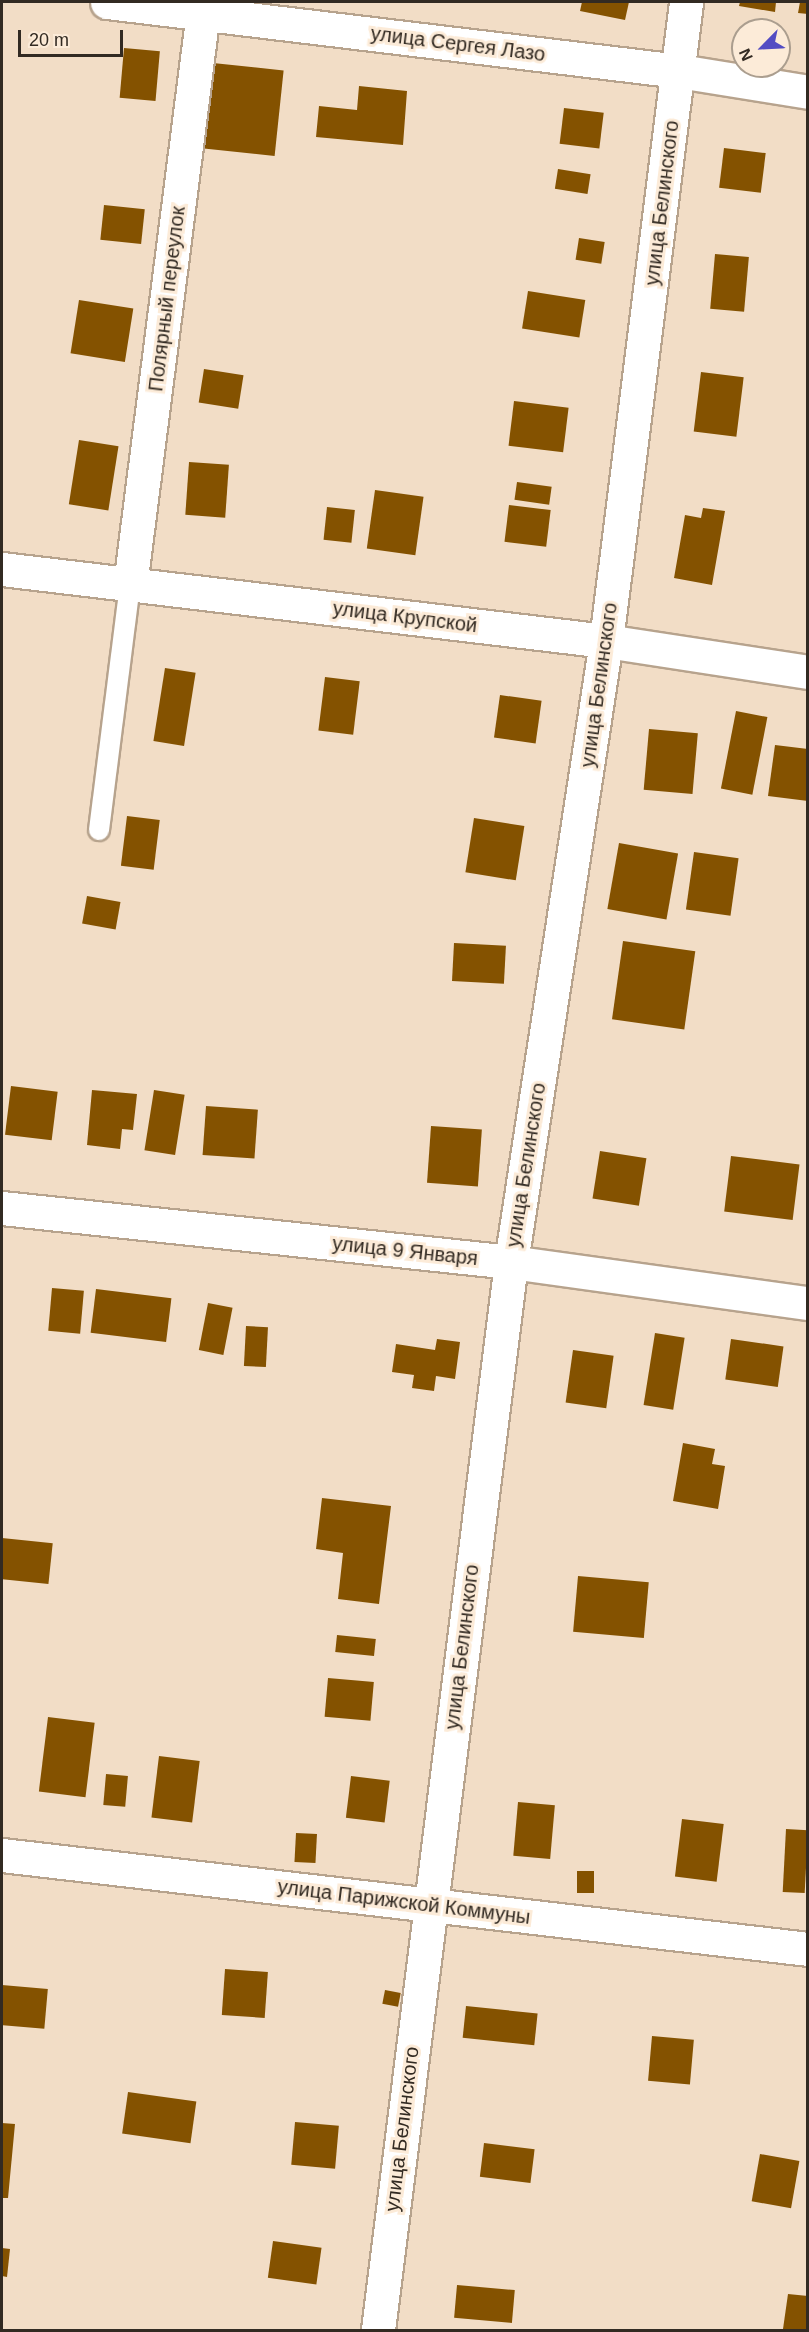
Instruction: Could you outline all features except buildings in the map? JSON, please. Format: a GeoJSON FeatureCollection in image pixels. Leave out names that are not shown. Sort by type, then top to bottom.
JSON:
{"type":"FeatureCollection","features":[{"type":"Feature","properties":{"kind":"street","name":"улица Сергея Лазо"},"geometry":{"type":"LineString","coordinates":[[107,2],[679,71],[807,92]]}},
{"type":"Feature","properties":{"kind":"street","name":"улица Белинского"},"geometry":{"type":"LineString","coordinates":[[378,2331],[429,1905],[511,1262],[606,641],[686,2]]}},
{"type":"Feature","properties":{"kind":"street","name":"Полярный переулок"},"geometry":{"type":"LineString","coordinates":[[130,585],[203,12]]}},
{"type":"Feature","properties":{"kind":"street","name":"улица Крупской"},"geometry":{"type":"LineString","coordinates":[[2,569],[606,641],[807,672]]}},
{"type":"Feature","properties":{"kind":"street","name":"улица 9 Января"},"geometry":{"type":"LineString","coordinates":[[2,1208],[511,1262],[807,1303]]}},
{"type":"Feature","properties":{"kind":"street","name":"улица Парижской Коммуны"},"geometry":{"type":"LineString","coordinates":[[2,1855],[807,1949]]}},
{"type":"Feature","properties":{"kind":"lane"},"geometry":{"type":"LineString","coordinates":[[99,830],[130,585]]}}]}
